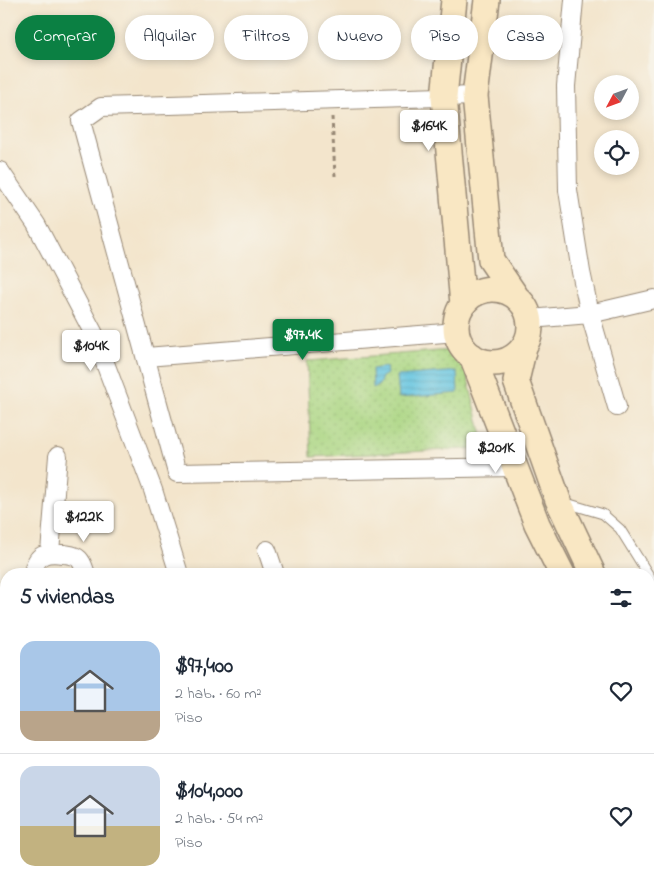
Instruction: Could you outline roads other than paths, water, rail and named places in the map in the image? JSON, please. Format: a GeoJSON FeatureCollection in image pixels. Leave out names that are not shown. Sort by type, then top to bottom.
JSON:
{"type":"FeatureCollection","features":[{"type":"Feature","properties":{"kind":"street"},"geometry":{"type":"LineString","coordinates":[[454,0],[444,97],[463,304]]}},
{"type":"Feature","properties":{"kind":"street"},"geometry":{"type":"LineString","coordinates":[[488,0],[475,96],[491,260],[524,306],[530,319],[530,334],[524,347],[516,381],[558,500],[590,568]]}},
{"type":"Feature","properties":{"kind":"street"},"geometry":{"type":"LineString","coordinates":[[574,0],[566,86],[568,190],[581,272],[590,314],[617,406]]}},
{"type":"Feature","properties":{"kind":"street"},"geometry":{"type":"LineString","coordinates":[[475,96],[101,107],[81,120],[177,472],[515,467]]}},
{"type":"Feature","properties":{"kind":"street"},"geometry":{"type":"LineString","coordinates":[[0,171],[36,224],[94,334],[153,490],[177,568]]}},
{"type":"Feature","properties":{"kind":"street"},"geometry":{"type":"LineString","coordinates":[[515,295],[501,289],[487,289],[473,294],[463,304],[457,317],[457,332],[462,346],[472,356],[485,362],[500,362],[513,357],[524,347]]}},
{"type":"Feature","properties":{"kind":"street"},"geometry":{"type":"LineString","coordinates":[[530,319],[590,314],[654,299]]}},
{"type":"Feature","properties":{"kind":"street"},"geometry":{"type":"LineString","coordinates":[[146,357],[457,332]]}},
{"type":"Feature","properties":{"kind":"street"},"geometry":{"type":"LineString","coordinates":[[472,356],[537,524],[559,568]]}},
{"type":"Feature","properties":{"kind":"street"},"geometry":{"type":"LineString","coordinates":[[50,552],[58,456]]}},
{"type":"Feature","properties":{"kind":"street"},"geometry":{"type":"LineString","coordinates":[[267,550],[274,568]]}},
{"type":"Feature","properties":{"kind":"street"},"geometry":{"type":"LineString","coordinates":[[34,568],[39,558],[50,552],[77,557],[84,568]]}},
{"type":"Feature","properties":{"kind":"lane"},"geometry":{"type":"LineString","coordinates":[[558,500],[603,514],[620,529],[644,568]]}},
{"type":"Feature","properties":{"kind":"water"},"geometry":{"type":"Polygon","coordinates":[[[386,367],[387,374],[382,377],[379,385],[373,388],[372,369],[386,367]]]}},
{"type":"Feature","properties":{"kind":"water"},"geometry":{"type":"Polygon","coordinates":[[[457,371],[458,393],[399,398],[397,376],[457,371]]]}}]}
